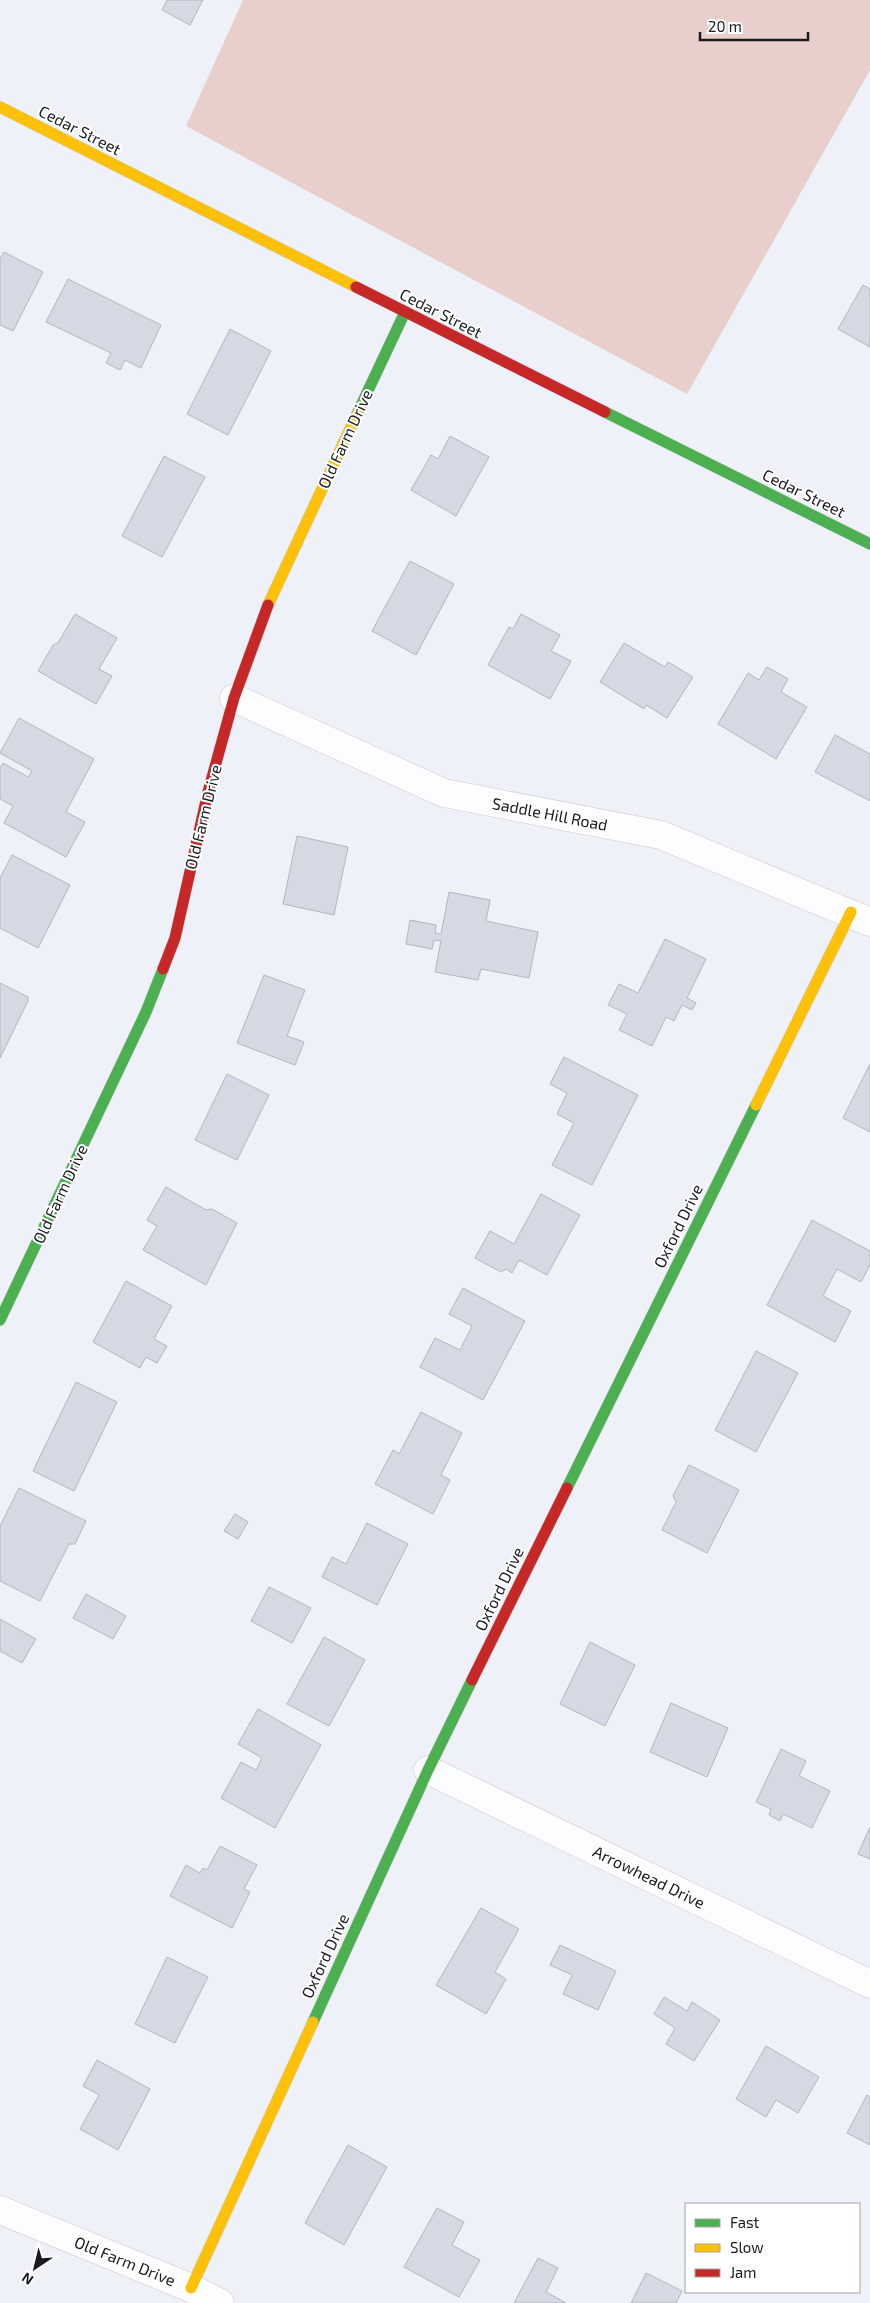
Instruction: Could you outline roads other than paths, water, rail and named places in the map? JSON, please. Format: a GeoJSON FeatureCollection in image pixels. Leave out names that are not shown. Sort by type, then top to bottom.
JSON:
{"type":"FeatureCollection","features":[{"type":"Feature","properties":{"kind":"street","name":"Cedar Street"},"geometry":{"type":"LineString","coordinates":[[0,107],[404,312],[870,544]]}},
{"type":"Feature","properties":{"kind":"street","name":"Old Farm Drive"},"geometry":{"type":"LineString","coordinates":[[0,1320],[146,1012],[175,938],[208,792],[234,698],[266,609],[404,312]]}},
{"type":"Feature","properties":{"kind":"street","name":"Saddle Hill Road"},"geometry":{"type":"LineString","coordinates":[[234,698],[444,793],[661,836],[860,917]]}},
{"type":"Feature","properties":{"kind":"street","name":"Oxford Drive"},"geometry":{"type":"LineString","coordinates":[[191,2288],[428,1770],[860,917]]}},
{"type":"Feature","properties":{"kind":"street","name":"Arrowhead Drive"},"geometry":{"type":"LineString","coordinates":[[428,1770],[870,1984]]}},
{"type":"Feature","properties":{"kind":"street","name":"Old Farm Drive"},"geometry":{"type":"LineString","coordinates":[[0,2210],[191,2288],[220,2303]]}}]}
